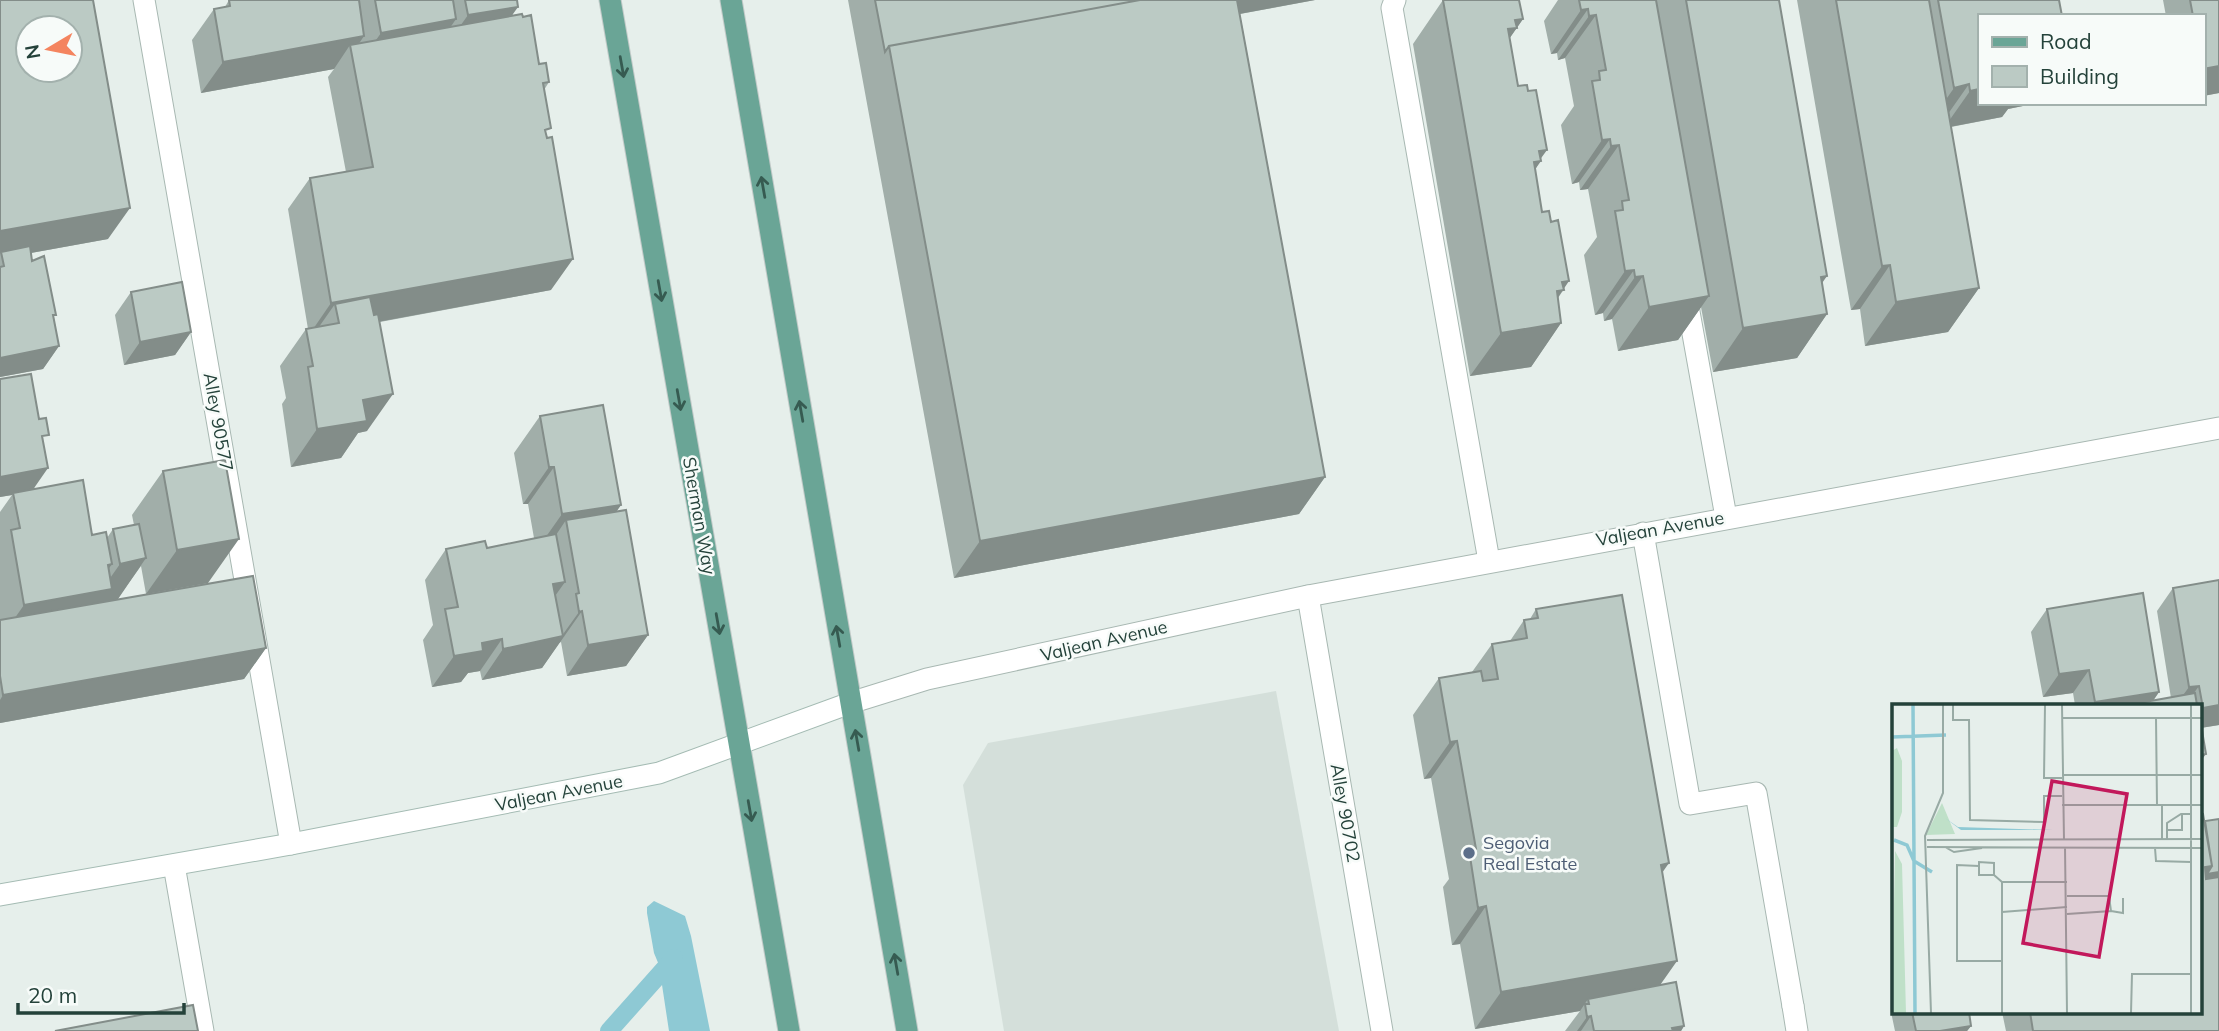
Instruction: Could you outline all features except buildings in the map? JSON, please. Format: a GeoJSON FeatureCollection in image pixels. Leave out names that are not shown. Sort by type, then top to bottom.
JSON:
{"type":"FeatureCollection","features":[{"type":"Feature","properties":{"kind":"main road","name":"Sherman Way"},"geometry":{"type":"LineString","coordinates":[[610,0],[789,1031]]}},
{"type":"Feature","properties":{"kind":"main road"},"geometry":{"type":"LineString","coordinates":[[731,0],[907,1031]]}},
{"type":"Feature","properties":{"kind":"street","name":"Alley 90577"},"geometry":{"type":"LineString","coordinates":[[144,0],[291,844]]}},
{"type":"Feature","properties":{"kind":"street"},"geometry":{"type":"LineString","coordinates":[[1395,0],[1392,8],[1489,561]]}},
{"type":"Feature","properties":{"kind":"street"},"geometry":{"type":"LineString","coordinates":[[1681,269],[1726,517]]}},
{"type":"Feature","properties":{"kind":"street","name":"Valjean Avenue"},"geometry":{"type":"LineString","coordinates":[[0,895],[291,844],[659,773],[850,703],[927,679],[1308,596],[2219,428]]}},
{"type":"Feature","properties":{"kind":"street"},"geometry":{"type":"LineString","coordinates":[[1643,533],[1690,804],[1756,793],[1797,1031]]}},
{"type":"Feature","properties":{"kind":"street","name":"Alley 90702"},"geometry":{"type":"LineString","coordinates":[[1308,596],[1382,1031]]}},
{"type":"Feature","properties":{"kind":"street"},"geometry":{"type":"LineString","coordinates":[[174,865],[204,1031]]}},
{"type":"Feature","properties":{"kind":"shaded area"},"geometry":{"type":"Polygon","coordinates":[[[1276,691],[1339,1031],[1004,1031],[963,785],[988,743],[1276,691]]]}},
{"type":"Feature","properties":{"kind":"water"},"geometry":{"type":"Polygon","coordinates":[[[654,901],[685,916],[710,1031],[669,1031],[659,965],[654,953],[647,913],[647,907],[654,901]]]}},
{"type":"Feature","properties":{"kind":"waterway"},"geometry":{"type":"LineString","coordinates":[[609,1031],[674,958]]}},
{"type":"Feature","properties":{"kind":"place","name":"Segovia Real Estate"},"geometry":{"type":"Point","coordinates":[1469,853]}}]}
